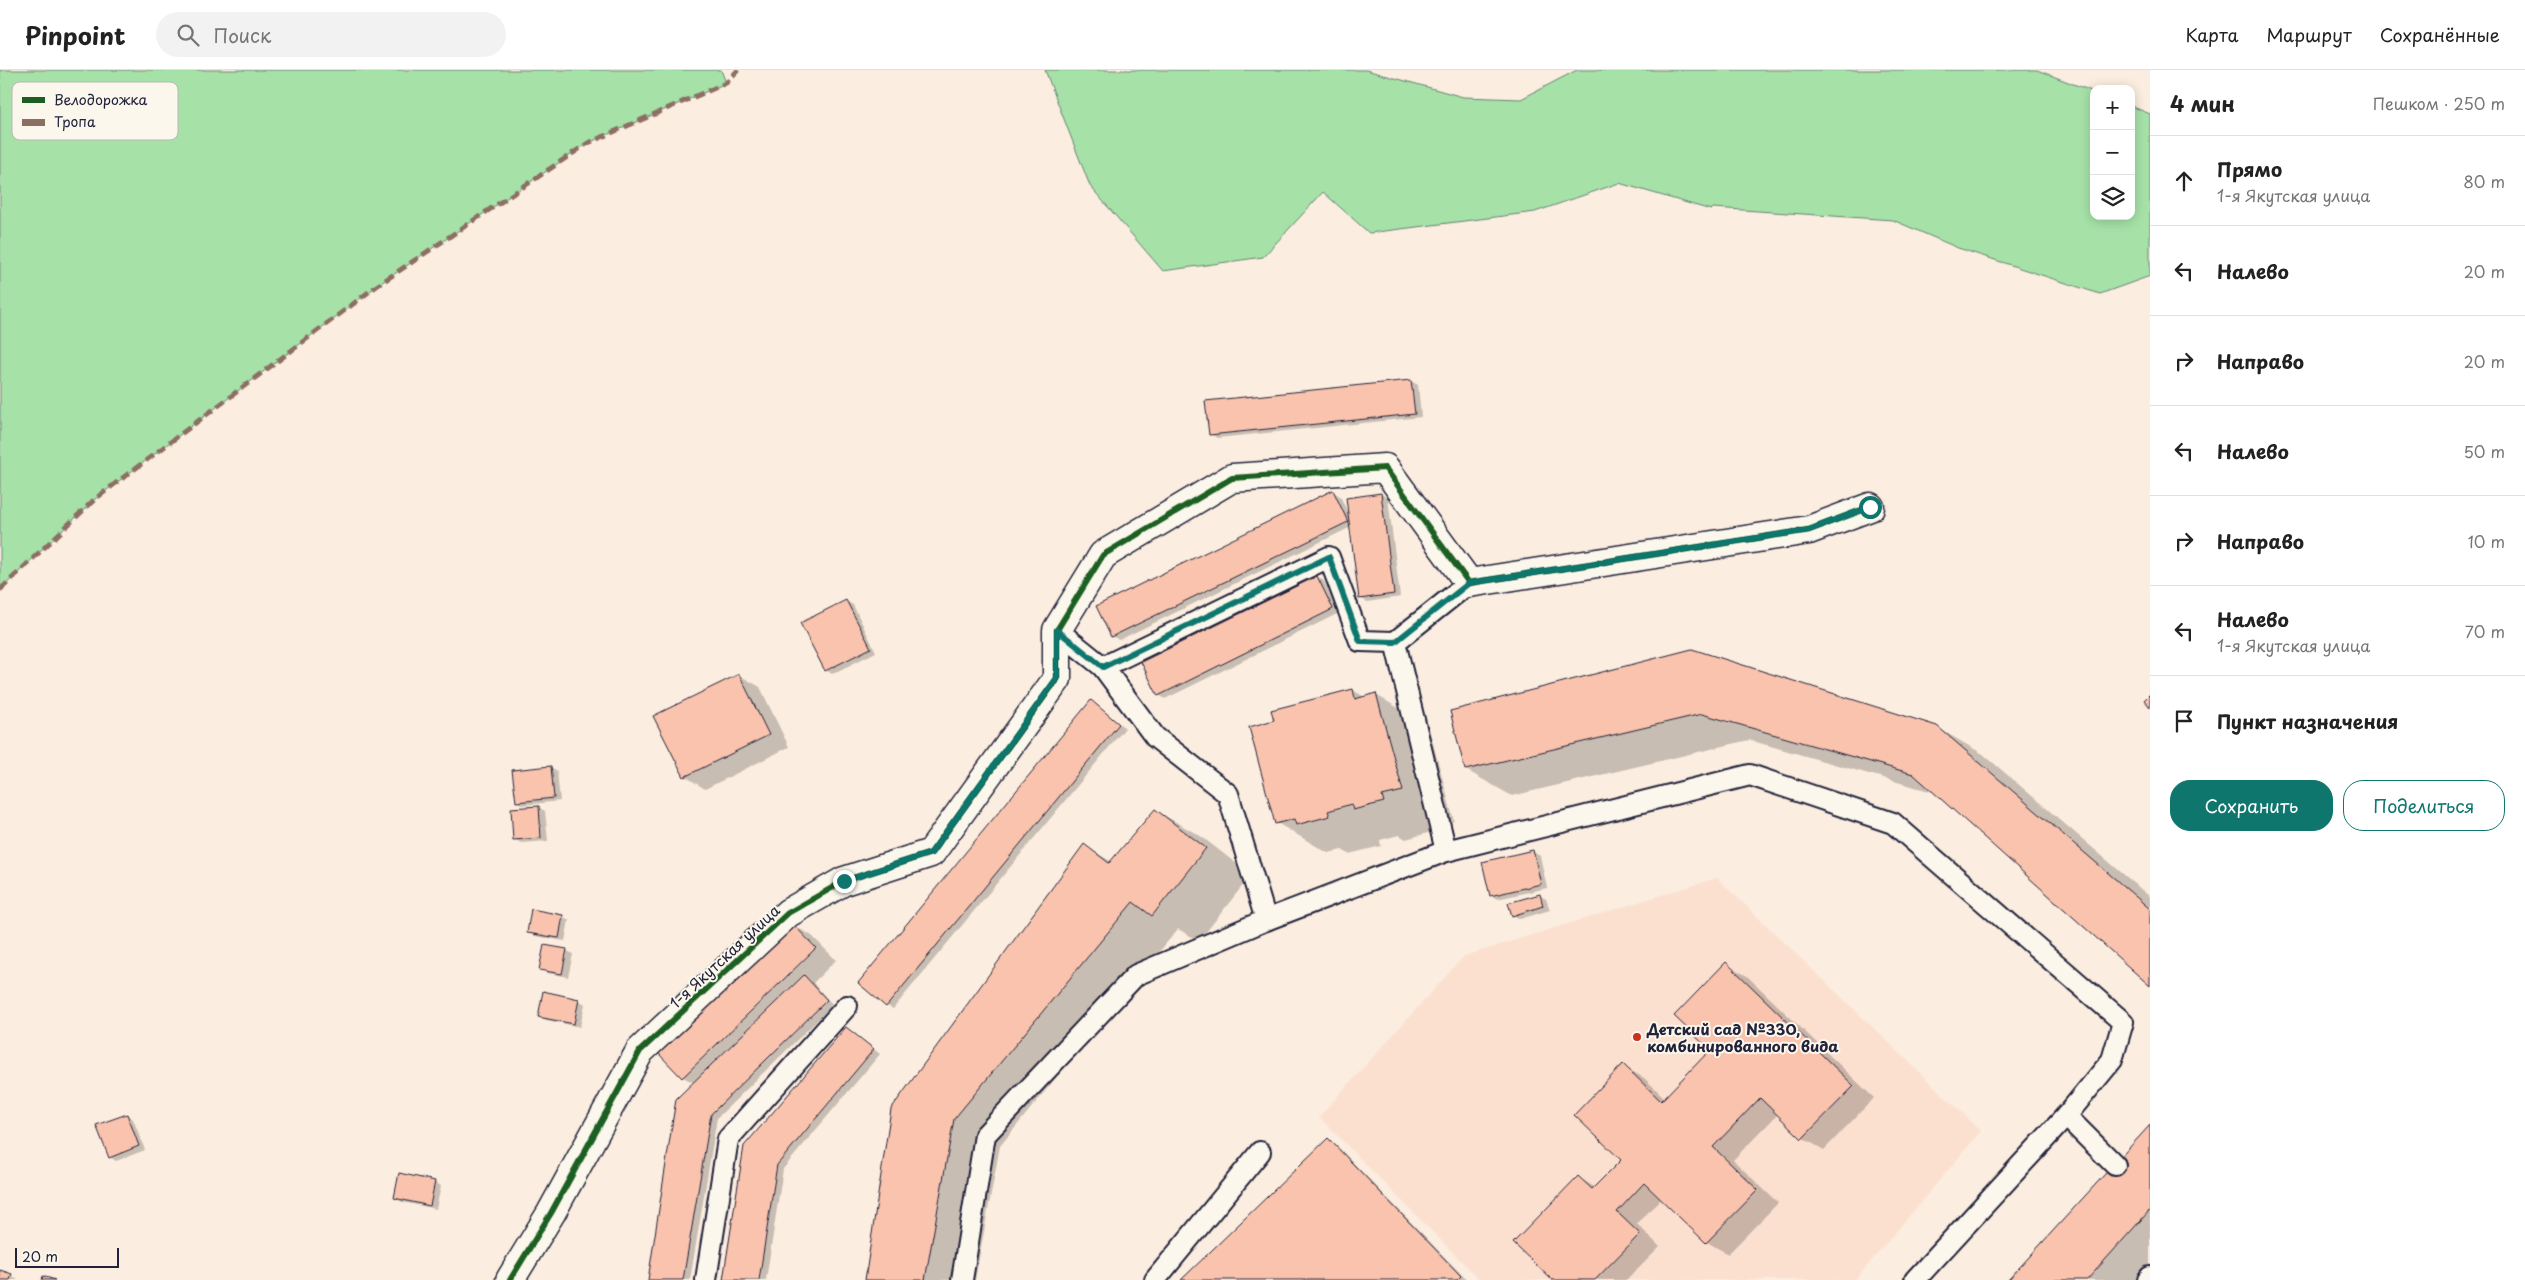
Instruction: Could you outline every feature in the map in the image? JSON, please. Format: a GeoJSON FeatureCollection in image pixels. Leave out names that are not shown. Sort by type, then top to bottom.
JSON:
{"type":"FeatureCollection","features":[{"type":"Feature","properties":{"kind":"street"},"geometry":{"type":"LineString","coordinates":[[1057,630],[1103,555],[1232,478],[1385,468],[1469,583],[1809,530],[1870,507]]}},
{"type":"Feature","properties":{"kind":"street","name":"1-я Якутская улица"},"geometry":{"type":"LineString","coordinates":[[510,1280],[551,1213],[640,1051],[788,913],[844,881],[931,853],[1057,678],[1057,630]]}},
{"type":"Feature","properties":{"kind":"lane"},"geometry":{"type":"LineString","coordinates":[[1103,667],[1329,557],[1360,641],[1395,642],[1469,583]]}},
{"type":"Feature","properties":{"kind":"lane"},"geometry":{"type":"LineString","coordinates":[[1057,630],[1103,667],[1155,737],[1228,794],[1266,920]]}},
{"type":"Feature","properties":{"kind":"lane"},"geometry":{"type":"LineString","coordinates":[[1395,642],[1446,851]]}},
{"type":"Feature","properties":{"kind":"lane"},"geometry":{"type":"LineString","coordinates":[[962,1280],[986,1135],[1136,975],[1266,920],[1446,851],[1750,775],[1893,823],[2123,1022],[2112,1060],[2066,1116],[1915,1280]]}},
{"type":"Feature","properties":{"kind":"lane"},"geometry":{"type":"LineString","coordinates":[[706,1280],[728,1139],[847,1006]]}},
{"type":"Feature","properties":{"kind":"lane"},"geometry":{"type":"LineString","coordinates":[[2066,1116],[2115,1164]]}},
{"type":"Feature","properties":{"kind":"lane"},"geometry":{"type":"LineString","coordinates":[[1155,1280],[1260,1152]]}},
{"type":"Feature","properties":{"kind":"shaded area","name":"Детский сад №330, комбинированного вида"},"geometry":{"type":"Polygon","coordinates":[[[1717,878],[1981,1131],[1855,1280],[1480,1280],[1319,1117],[1464,956],[1717,878]]]}},
{"type":"Feature","properties":{"kind":"green space"},"geometry":{"type":"Polygon","coordinates":[[[0,70],[721,70],[726,83],[588,143],[378,285],[95,499],[0,590],[0,70]]]}},
{"type":"Feature","properties":{"kind":"green space"},"geometry":{"type":"Polygon","coordinates":[[[1045,70],[1366,70],[1463,97],[1521,99],[1577,70],[2037,70],[2090,90],[2090,220],[2135,220],[2135,108],[2150,114],[2150,276],[2100,294],[1958,248],[1893,220],[1713,208],[1711,210],[1619,183],[1535,212],[1369,233],[1323,192],[1263,257],[1163,271],[1090,186],[1045,70]]]}},
{"type":"Feature","properties":{"kind":"building"},"geometry":{"type":"Polygon","coordinates":[[[1411,380],[1415,414],[1209,435],[1205,401],[1411,380]]]}},
{"type":"Feature","properties":{"kind":"building"},"geometry":{"type":"Polygon","coordinates":[[[1333,490],[1348,522],[1111,637],[1096,606],[1333,490]]]}},
{"type":"Feature","properties":{"kind":"building"},"geometry":{"type":"Polygon","coordinates":[[[1381,493],[1394,594],[1359,599],[1346,498],[1381,493]]]}},
{"type":"Feature","properties":{"kind":"building"},"geometry":{"type":"Polygon","coordinates":[[[1317,576],[1333,609],[1158,696],[1141,662],[1317,576]]]}},
{"type":"Feature","properties":{"kind":"building"},"geometry":{"type":"Polygon","coordinates":[[[846,600],[871,648],[825,671],[800,623],[846,600]]]}},
{"type":"Feature","properties":{"kind":"building"},"geometry":{"type":"Polygon","coordinates":[[[1692,649],[1937,726],[2150,909],[2150,986],[1913,774],[1702,714],[1465,770],[1450,711],[1692,649]]]}},
{"type":"Feature","properties":{"kind":"building"},"geometry":{"type":"Polygon","coordinates":[[[739,674],[769,735],[684,777],[653,716],[739,674]]]}},
{"type":"Feature","properties":{"kind":"building"},"geometry":{"type":"Polygon","coordinates":[[[1353,689],[1355,699],[1376,693],[1403,791],[1382,796],[1384,802],[1353,810],[1351,804],[1328,811],[1330,816],[1296,825],[1294,819],[1275,824],[1249,727],[1274,720],[1271,710],[1353,689]]]}},
{"type":"Feature","properties":{"kind":"building"},"geometry":{"type":"Polygon","coordinates":[[[2150,694],[2150,707],[2144,700],[2150,694]]]}},
{"type":"Feature","properties":{"kind":"building"},"geometry":{"type":"Polygon","coordinates":[[[1091,700],[1119,724],[886,1007],[858,983],[1091,700]]]}},
{"type":"Feature","properties":{"kind":"building"},"geometry":{"type":"Polygon","coordinates":[[[551,766],[554,798],[516,802],[512,770],[551,766]]]}},
{"type":"Feature","properties":{"kind":"building"},"geometry":{"type":"Polygon","coordinates":[[[539,806],[541,838],[513,840],[511,808],[539,806]]]}},
{"type":"Feature","properties":{"kind":"building"},"geometry":{"type":"Polygon","coordinates":[[[1155,809],[1206,848],[1152,916],[1133,902],[954,1119],[925,1280],[865,1280],[891,1109],[1084,844],[1109,863],[1155,809]]]}},
{"type":"Feature","properties":{"kind":"building"},"geometry":{"type":"Polygon","coordinates":[[[1533,850],[1541,884],[1490,896],[1482,862],[1533,850]]]}},
{"type":"Feature","properties":{"kind":"building"},"geometry":{"type":"Polygon","coordinates":[[[1540,894],[1543,906],[1512,916],[1508,903],[1540,894]]]}},
{"type":"Feature","properties":{"kind":"building"},"geometry":{"type":"Polygon","coordinates":[[[531,909],[563,915],[559,938],[527,933],[531,909]]]}},
{"type":"Feature","properties":{"kind":"building"},"geometry":{"type":"Polygon","coordinates":[[[791,922],[816,948],[682,1078],[657,1052],[791,922]]]}},
{"type":"Feature","properties":{"kind":"building"},"geometry":{"type":"Polygon","coordinates":[[[544,945],[567,949],[562,974],[539,970],[544,945]]]}},
{"type":"Feature","properties":{"kind":"building"},"geometry":{"type":"Polygon","coordinates":[[[1726,962],[1854,1086],[1802,1139],[1760,1098],[1713,1147],[1758,1190],[1706,1243],[1644,1183],[1617,1212],[1640,1234],[1595,1280],[1552,1280],[1513,1243],[1578,1176],[1592,1189],[1621,1160],[1574,1115],[1623,1064],[1661,1101],[1710,1050],[1674,1016],[1726,962]]]}},
{"type":"Feature","properties":{"kind":"building"},"geometry":{"type":"Polygon","coordinates":[[[804,975],[827,1000],[711,1114],[683,1280],[648,1280],[676,1099],[804,975]]]}},
{"type":"Feature","properties":{"kind":"building"},"geometry":{"type":"Polygon","coordinates":[[[543,991],[579,999],[574,1024],[538,1017],[543,991]]]}},
{"type":"Feature","properties":{"kind":"building"},"geometry":{"type":"Polygon","coordinates":[[[846,1027],[874,1049],[777,1165],[759,1280],[723,1280],[744,1146],[846,1027]]]}},
{"type":"Feature","properties":{"kind":"building"},"geometry":{"type":"Polygon","coordinates":[[[127,1114],[139,1146],[109,1158],[96,1125],[127,1114]]]}},
{"type":"Feature","properties":{"kind":"building"},"geometry":{"type":"Polygon","coordinates":[[[2150,1125],[2150,1210],[2087,1280],[2008,1280],[2150,1125]]]}},
{"type":"Feature","properties":{"kind":"building"},"geometry":{"type":"Polygon","coordinates":[[[1328,1138],[1461,1276],[1457,1280],[1181,1280],[1328,1138]]]}},
{"type":"Feature","properties":{"kind":"building"},"geometry":{"type":"Polygon","coordinates":[[[399,1173],[435,1181],[430,1206],[394,1198],[399,1173]]]}},
{"type":"Feature","properties":{"kind":"building"},"geometry":{"type":"Polygon","coordinates":[[[0,1270],[12,1274],[10,1280],[0,1280],[0,1270]]]}},
{"type":"Feature","properties":{"kind":"building"},"geometry":{"type":"Polygon","coordinates":[[[43,1276],[55,1280],[42,1280],[43,1276]]]}},
{"type":"Feature","properties":{"kind":"marked path"},"geometry":{"type":"LineString","coordinates":[[0,590],[95,499],[378,285],[588,143],[726,83],[738,70]]}},
{"type":"Feature","properties":{"kind":"cycle path"},"geometry":{"type":"LineString","coordinates":[[510,1280],[551,1213],[640,1051],[788,913],[844,881],[931,853],[1057,679],[1057,630],[1103,555],[1232,478],[1385,468],[1469,583],[1809,530],[1870,507]]}},
{"type":"Feature","properties":{"kind":"place","name":"Детский сад №330, комбинированного вида"},"geometry":{"type":"Point","coordinates":[1637,1037]}},
{"type":"Feature","properties":{"kind":"route"},"geometry":{"type":"LineString","coordinates":[[844,881],[931,853],[1057,678],[1057,630],[1103,667],[1329,557],[1360,641],[1395,642],[1469,583],[1809,530],[1870,507]]}}]}
